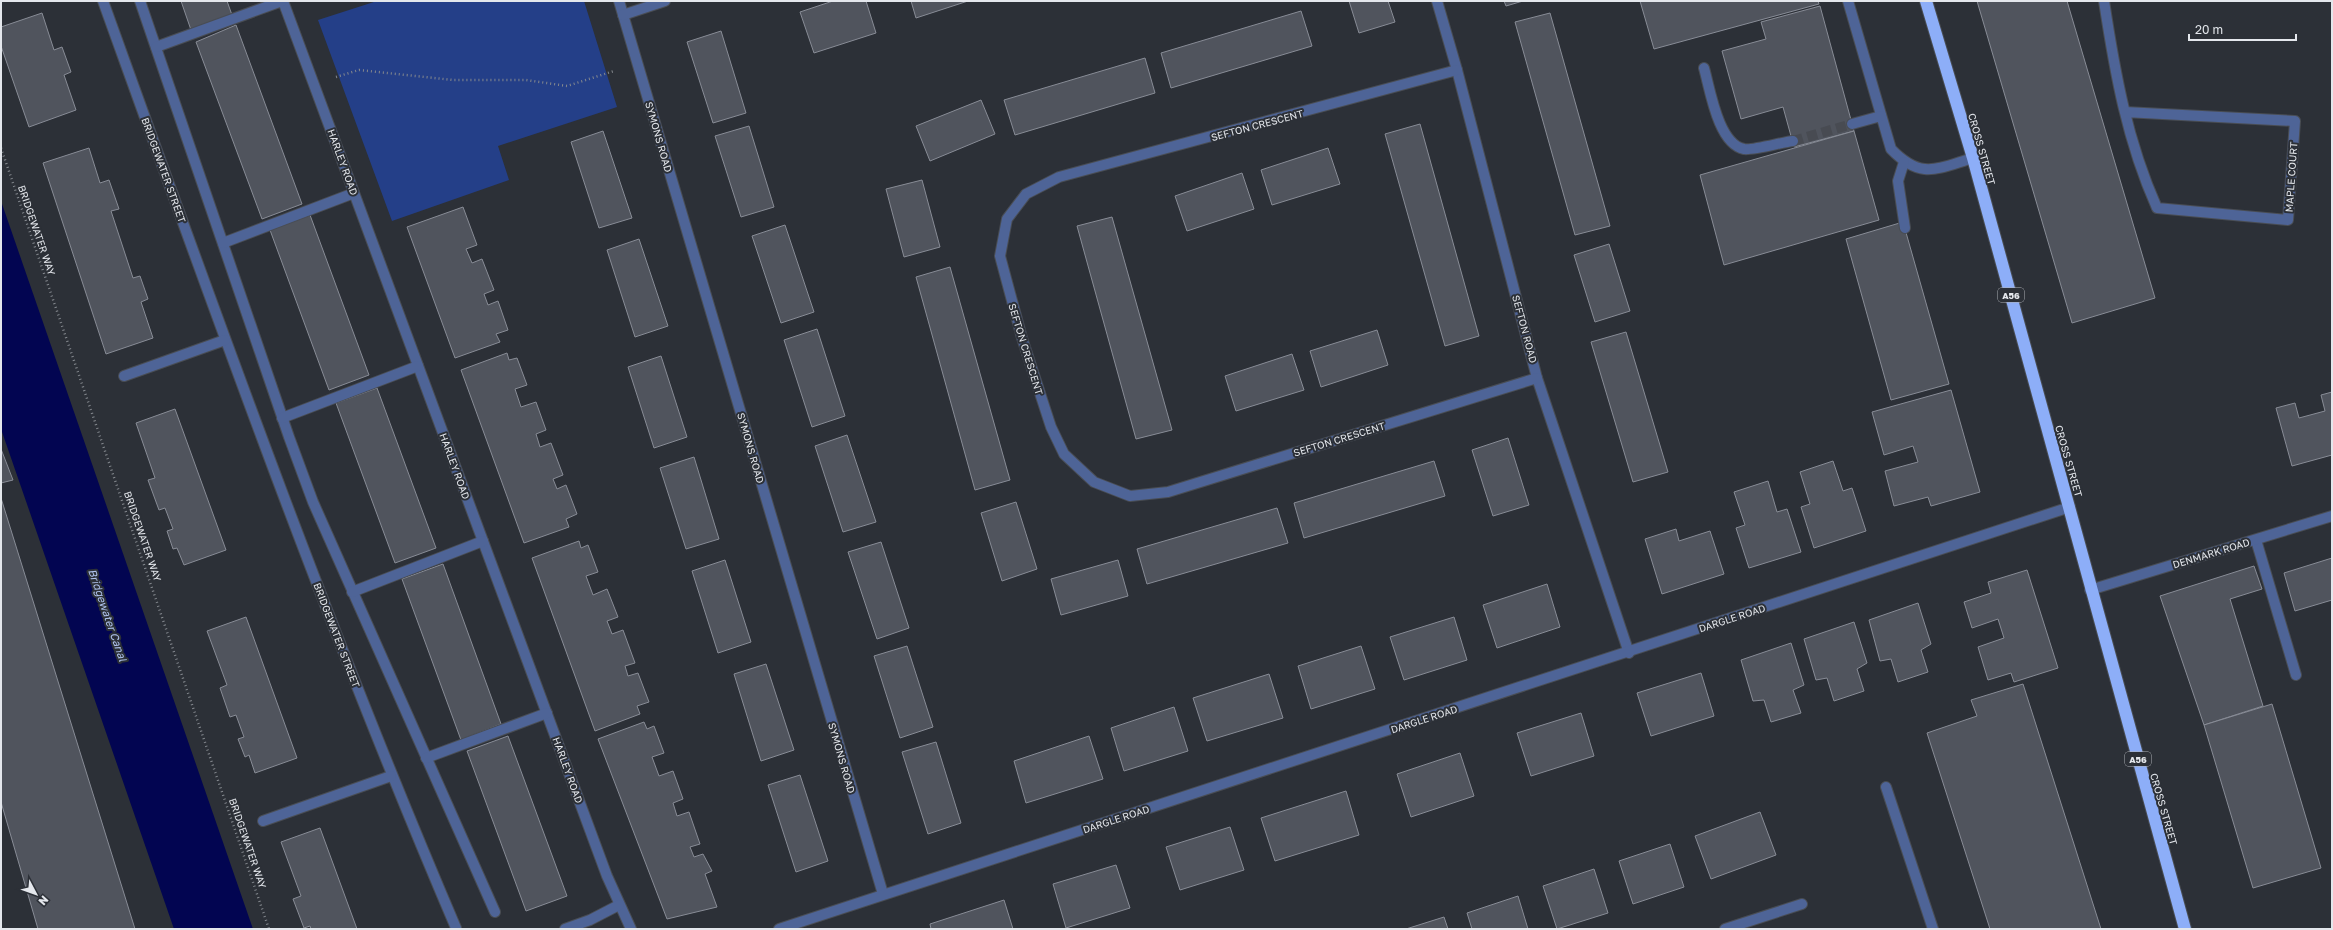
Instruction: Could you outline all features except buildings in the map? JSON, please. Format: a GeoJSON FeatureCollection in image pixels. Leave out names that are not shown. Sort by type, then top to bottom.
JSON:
{"type":"FeatureCollection","features":[{"type":"Feature","properties":{"kind":"highway","name":"CROSS STREET"},"geometry":{"type":"LineString","coordinates":[[1926,1],[1973,158],[2070,507],[2090,590],[2185,929]]}},
{"type":"Feature","properties":{"kind":"street","name":"BRIDGEWATER STREET"},"geometry":{"type":"LineString","coordinates":[[103,1],[225,340],[391,776],[456,928]]}},
{"type":"Feature","properties":{"kind":"street"},"geometry":{"type":"LineString","coordinates":[[140,1],[282,418],[313,502],[495,912]]}},
{"type":"Feature","properties":{"kind":"street"},"geometry":{"type":"LineString","coordinates":[[156,47],[283,1]]}},
{"type":"Feature","properties":{"kind":"street","name":"HARLEY ROAD"},"geometry":{"type":"LineString","coordinates":[[283,1],[547,713],[619,905],[631,929]]}},
{"type":"Feature","properties":{"kind":"street","name":"SYMONS ROAD"},"geometry":{"type":"LineString","coordinates":[[619,1],[882,894]]}},
{"type":"Feature","properties":{"kind":"street"},"geometry":{"type":"LineString","coordinates":[[623,14],[665,1]]}},
{"type":"Feature","properties":{"kind":"street","name":"SEFTON ROAD"},"geometry":{"type":"LineString","coordinates":[[1437,1],[1457,70],[1537,378],[1629,653]]}},
{"type":"Feature","properties":{"kind":"street"},"geometry":{"type":"LineString","coordinates":[[1848,1],[1891,149],[1904,162],[1929,172],[1973,158]]}},
{"type":"Feature","properties":{"kind":"street","name":"MAPLE COURT"},"geometry":{"type":"LineString","coordinates":[[2104,1],[2117,86],[2143,176],[2157,208],[2288,220],[2295,121],[2125,112]]}},
{"type":"Feature","properties":{"kind":"street"},"geometry":{"type":"LineString","coordinates":[[1704,68],[1720,124],[1733,143],[1744,149],[1793,141]]}},
{"type":"Feature","properties":{"kind":"street","name":"SEFTON CRESCENT"},"geometry":{"type":"LineString","coordinates":[[1457,70],[1059,176],[1026,194],[1007,219],[1000,256],[1022,338],[1050,427],[1064,454],[1094,482],[1130,496],[1168,492],[1537,378]]}},
{"type":"Feature","properties":{"kind":"street"},"geometry":{"type":"LineString","coordinates":[[1852,124],[1881,116]]}},
{"type":"Feature","properties":{"kind":"street"},"geometry":{"type":"LineString","coordinates":[[1904,162],[1898,181],[1905,228]]}},
{"type":"Feature","properties":{"kind":"street"},"geometry":{"type":"LineString","coordinates":[[223,243],[354,193]]}},
{"type":"Feature","properties":{"kind":"street"},"geometry":{"type":"LineString","coordinates":[[124,376],[225,340]]}},
{"type":"Feature","properties":{"kind":"street"},"geometry":{"type":"LineString","coordinates":[[282,418],[418,366]]}},
{"type":"Feature","properties":{"kind":"street","name":"DARGLE ROAD"},"geometry":{"type":"LineString","coordinates":[[778,929],[882,894],[1629,653],[2070,507]]}},
{"type":"Feature","properties":{"kind":"street","name":"DENMARK ROAD"},"geometry":{"type":"LineString","coordinates":[[2090,590],[2332,516]]}},
{"type":"Feature","properties":{"kind":"street"},"geometry":{"type":"LineString","coordinates":[[2256,540],[2296,675]]}},
{"type":"Feature","properties":{"kind":"street"},"geometry":{"type":"LineString","coordinates":[[352,592],[483,541]]}},
{"type":"Feature","properties":{"kind":"street"},"geometry":{"type":"LineString","coordinates":[[426,758],[547,713]]}},
{"type":"Feature","properties":{"kind":"street"},"geometry":{"type":"LineString","coordinates":[[263,821],[391,776]]}},
{"type":"Feature","properties":{"kind":"street"},"geometry":{"type":"LineString","coordinates":[[1886,787],[1933,929]]}},
{"type":"Feature","properties":{"kind":"street"},"geometry":{"type":"LineString","coordinates":[[1725,929],[1802,904]]}},
{"type":"Feature","properties":{"kind":"street"},"geometry":{"type":"LineString","coordinates":[[565,929],[590,920],[619,905]]}},
{"type":"Feature","properties":{"kind":"path"},"geometry":{"type":"LineString","coordinates":[[314,84],[359,70],[453,80],[526,80],[568,86],[637,64]]}},
{"type":"Feature","properties":{"kind":"path","name":"BRIDGEWATER WAY"},"geometry":{"type":"LineString","coordinates":[[1,148],[269,929]]}},
{"type":"Feature","properties":{"kind":"shaded area"},"geometry":{"type":"Polygon","coordinates":[[[377,1],[584,1],[617,107],[498,146],[509,180],[392,221],[318,20],[377,1]]]}},
{"type":"Feature","properties":{"kind":"water","name":"Bridgewater Canal"},"geometry":{"type":"Polygon","coordinates":[[[1,201],[253,929],[174,929],[1,429],[1,201]]]}},
{"type":"Feature","properties":{"kind":"tunnel"},"geometry":{"type":"LineString","coordinates":[[1793,141],[1852,124]]}}]}
